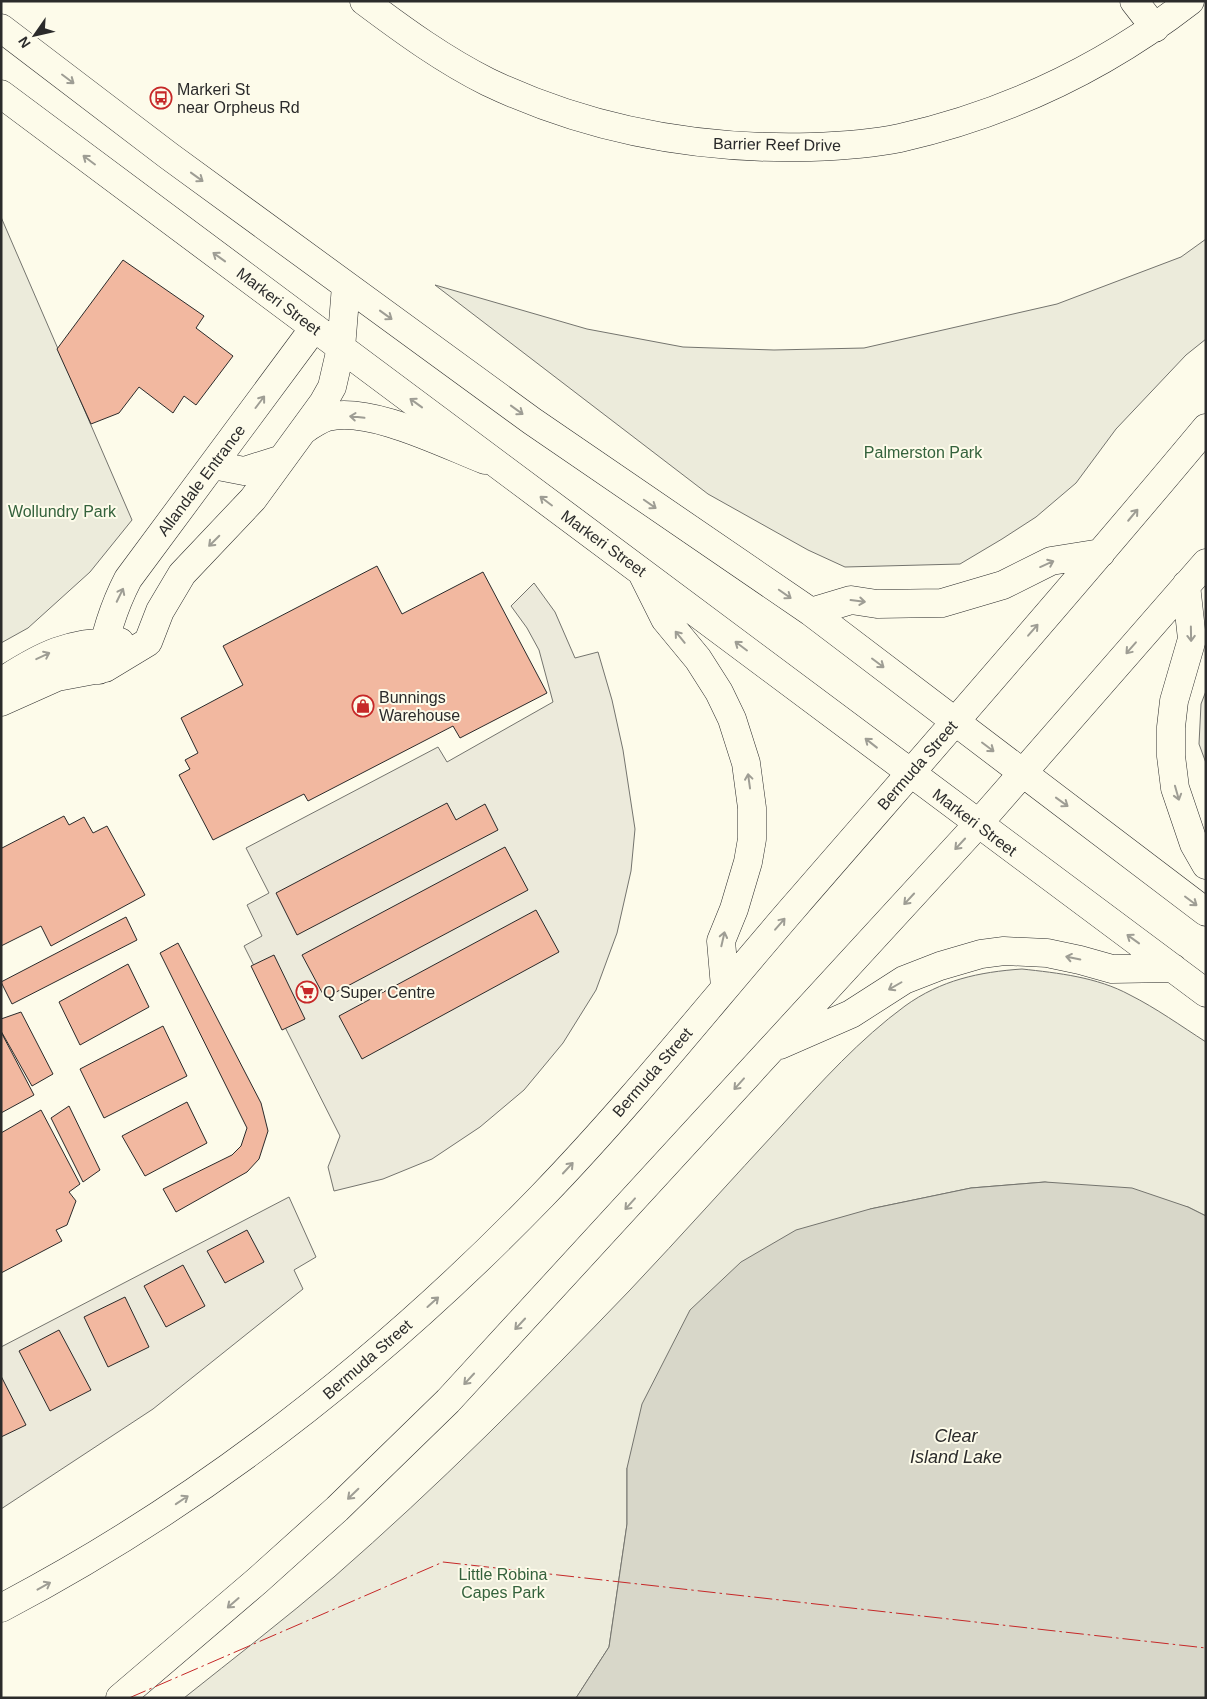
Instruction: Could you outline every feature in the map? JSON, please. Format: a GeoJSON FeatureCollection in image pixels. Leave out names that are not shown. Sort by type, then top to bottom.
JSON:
{"type":"FeatureCollection","features":[{"type":"Feature","properties":{"kind":"main road","name":"Barrier Reef Drive"},"geometry":{"type":"LineString","coordinates":[[364,1],[432,50],[486,81],[536,103],[634,132],[736,146],[848,146],[900,138],[981,114],[1036,93],[1076,74],[1155,28],[1190,1]]}},
{"type":"Feature","properties":{"kind":"main road"},"geometry":{"type":"LineString","coordinates":[[1134,1],[1155,28]]}},
{"type":"Feature","properties":{"kind":"main road"},"geometry":{"type":"LineString","coordinates":[[1,28],[169,156],[532,421],[811,612],[1206,912]]}},
{"type":"Feature","properties":{"kind":"main road","name":"Markeri Street"},"geometry":{"type":"LineString","coordinates":[[1,94],[642,571],[978,824],[1206,992]]}},
{"type":"Feature","properties":{"kind":"main road"},"geometry":{"type":"LineString","coordinates":[[1,702],[57,677],[99,670],[120,661],[148,642],[163,605],[182,574],[240,513],[323,403],[332,386],[341,348],[346,286]]}},
{"type":"Feature","properties":{"kind":"main road","name":"Allandale Entrance"},"geometry":{"type":"LineString","coordinates":[[99,670],[104,641],[115,605],[128,579],[346,286]]}},
{"type":"Feature","properties":{"kind":"main road"},"geometry":{"type":"LineString","coordinates":[[304,430],[328,417],[351,416],[368,418],[396,425],[502,467]]}},
{"type":"Feature","properties":{"kind":"main road","name":"Bermuda Street"},"geometry":{"type":"LineString","coordinates":[[1,1608],[111,1546],[191,1494],[292,1421],[384,1346],[490,1249],[544,1194],[655,1071],[954,721],[1101,553],[1206,428]]}},
{"type":"Feature","properties":{"kind":"main road"},"geometry":{"type":"LineString","coordinates":[[213,465],[244,471],[282,459]]}},
{"type":"Feature","properties":{"kind":"main road"},"geometry":{"type":"LineString","coordinates":[[811,612],[850,600],[886,604],[942,603],[1003,586],[1051,561],[1101,553]]}},
{"type":"Feature","properties":{"kind":"main road"},"geometry":{"type":"LineString","coordinates":[[120,1698],[338,1509],[448,1401],[978,824],[1206,563]]}},
{"type":"Feature","properties":{"kind":"main road"},"geometry":{"type":"LineString","coordinates":[[642,571],[665,618],[698,659],[719,692],[732,719],[746,763],[752,808],[752,839],[748,862],[734,910],[721,941],[725,987]]}},
{"type":"Feature","properties":{"kind":"main road"},"geometry":{"type":"LineString","coordinates":[[1186,585],[1192,639],[1174,701],[1171,727],[1171,756],[1175,788],[1194,844],[1206,865]]}},
{"type":"Feature","properties":{"kind":"main road"},"geometry":{"type":"LineString","coordinates":[[1,682],[54,651],[79,644],[104,641],[148,642]]}},
{"type":"Feature","properties":{"kind":"main road"},"geometry":{"type":"LineString","coordinates":[[772,1048],[851,1014],[904,980],[940,966],[981,954],[1004,952],[1047,953],[1080,960],[1112,970],[1173,968]]}},
{"type":"Feature","properties":{"kind":"green space","name":"Wollundry Park"},"geometry":{"type":"Polygon","coordinates":[[[1,217],[132,520],[90,572],[28,628],[1,643],[1,217]]]}},
{"type":"Feature","properties":{"kind":"green space","name":"Palmerston Park"},"geometry":{"type":"Polygon","coordinates":[[[1206,239],[1206,339],[1186,355],[1116,429],[1076,483],[1036,517],[960,564],[845,567],[808,550],[708,494],[435,285],[587,329],[683,347],[774,350],[864,348],[1057,304],[1181,257],[1206,239]]]}},
{"type":"Feature","properties":{"kind":"green space"},"geometry":{"type":"Polygon","coordinates":[[[1206,691],[1206,763],[1199,744],[1201,704],[1206,691]]]}},
{"type":"Feature","properties":{"kind":"green space","name":"Little Robina Capes Park"},"geometry":{"type":"Polygon","coordinates":[[[1022,969],[1077,977],[1117,989],[1149,1006],[1206,1042],[1206,1216],[1188,1207],[1045,1182],[971,1188],[870,1209],[627,1468],[627,1524],[609,1647],[576,1698],[184,1698],[334,1577],[485,1437],[630,1290],[812,1092],[872,1032],[905,1006],[932,990],[976,975],[1022,969]]]}},
{"type":"Feature","properties":{"kind":"shaded area"},"geometry":{"type":"Polygon","coordinates":[[[534,583],[555,612],[575,658],[598,652],[612,700],[623,750],[635,829],[631,871],[617,933],[596,990],[563,1043],[524,1090],[480,1127],[432,1159],[383,1179],[334,1191],[328,1167],[340,1136],[244,946],[262,936],[247,905],[269,893],[246,848],[438,747],[447,762],[553,702],[539,650],[527,628],[511,606],[534,583]]]}},
{"type":"Feature","properties":{"kind":"shaded area"},"geometry":{"type":"Polygon","coordinates":[[[289,1197],[316,1257],[294,1270],[303,1289],[153,1409],[1,1509],[1,1347],[289,1197]]]}},
{"type":"Feature","properties":{"kind":"water","name":"Clear Island Lake"},"geometry":{"type":"Polygon","coordinates":[[[1045,1182],[1132,1188],[1188,1207],[1206,1216],[1206,1698],[576,1698],[609,1647],[627,1524],[627,1468],[642,1404],[690,1310],[741,1262],[796,1230],[870,1209],[971,1188],[1045,1182]]]}},
{"type":"Feature","properties":{"kind":"building"},"geometry":{"type":"Polygon","coordinates":[[[123,260],[204,316],[196,328],[233,356],[196,405],[184,396],[173,413],[139,387],[119,413],[91,424],[57,349],[123,260]]]}},
{"type":"Feature","properties":{"kind":"building","name":"Bunnings Warehouse"},"geometry":{"type":"Polygon","coordinates":[[[377,566],[402,614],[483,572],[547,693],[460,738],[453,726],[308,801],[304,794],[213,840],[179,775],[190,769],[185,760],[198,753],[181,718],[243,685],[223,646],[377,566]]]}},
{"type":"Feature","properties":{"kind":"building"},"geometry":{"type":"Polygon","coordinates":[[[447,803],[456,820],[485,804],[498,830],[297,935],[276,893],[447,803]]]}},
{"type":"Feature","properties":{"kind":"building"},"geometry":{"type":"Polygon","coordinates":[[[64,816],[69,825],[84,817],[93,833],[107,826],[145,895],[51,946],[41,926],[1,946],[1,846],[2,848],[64,816]]]}},
{"type":"Feature","properties":{"kind":"building"},"geometry":{"type":"Polygon","coordinates":[[[505,847],[528,890],[325,998],[302,955],[505,847]]]}},
{"type":"Feature","properties":{"kind":"building"},"geometry":{"type":"Polygon","coordinates":[[[536,910],[559,952],[362,1059],[339,1016],[536,910]]]}},
{"type":"Feature","properties":{"kind":"building"},"geometry":{"type":"Polygon","coordinates":[[[126,917],[137,940],[12,1004],[1,982],[126,917]]]}},
{"type":"Feature","properties":{"kind":"building"},"geometry":{"type":"Polygon","coordinates":[[[178,943],[261,1103],[268,1131],[259,1159],[247,1172],[176,1212],[163,1189],[232,1155],[241,1146],[247,1128],[160,953],[178,943]]]}},
{"type":"Feature","properties":{"kind":"building"},"geometry":{"type":"Polygon","coordinates":[[[274,955],[305,1019],[282,1030],[251,966],[274,955]]]}},
{"type":"Feature","properties":{"kind":"building"},"geometry":{"type":"Polygon","coordinates":[[[128,964],[149,1007],[80,1045],[59,1002],[128,964]]]}},
{"type":"Feature","properties":{"kind":"building"},"geometry":{"type":"Polygon","coordinates":[[[21,1012],[53,1074],[32,1086],[1,1031],[1,1019],[21,1012]]]}},
{"type":"Feature","properties":{"kind":"building"},"geometry":{"type":"Polygon","coordinates":[[[163,1026],[187,1076],[104,1118],[80,1069],[163,1026]]]}},
{"type":"Feature","properties":{"kind":"building"},"geometry":{"type":"Polygon","coordinates":[[[1,1032],[34,1095],[1,1113],[1,1032]]]}},
{"type":"Feature","properties":{"kind":"building"},"geometry":{"type":"Polygon","coordinates":[[[187,1102],[207,1143],[145,1176],[122,1136],[187,1102]]]}},
{"type":"Feature","properties":{"kind":"building"},"geometry":{"type":"Polygon","coordinates":[[[69,1106],[100,1170],[83,1182],[51,1118],[69,1106]]]}},
{"type":"Feature","properties":{"kind":"building"},"geometry":{"type":"Polygon","coordinates":[[[41,1110],[80,1184],[69,1192],[76,1201],[67,1225],[56,1230],[62,1241],[1,1273],[1,1133],[41,1110]]]}},
{"type":"Feature","properties":{"kind":"building"},"geometry":{"type":"Polygon","coordinates":[[[247,1230],[264,1262],[225,1283],[207,1251],[247,1230]]]}},
{"type":"Feature","properties":{"kind":"building"},"geometry":{"type":"Polygon","coordinates":[[[183,1265],[205,1306],[166,1327],[144,1286],[183,1265]]]}},
{"type":"Feature","properties":{"kind":"building"},"geometry":{"type":"Polygon","coordinates":[[[125,1297],[149,1347],[108,1367],[84,1317],[125,1297]]]}},
{"type":"Feature","properties":{"kind":"building"},"geometry":{"type":"Polygon","coordinates":[[[59,1330],[91,1390],[50,1411],[19,1351],[59,1330]]]}},
{"type":"Feature","properties":{"kind":"building"},"geometry":{"type":"Polygon","coordinates":[[[1,1376],[26,1425],[1,1437],[1,1376]]]}},
{"type":"Feature","properties":{"kind":"power"},"geometry":{"type":"LineString","coordinates":[[129,1698],[443,1562],[1206,1648]]}},
{"type":"Feature","properties":{"kind":"place","name":"Markeri St near Orpheus Rd"},"geometry":{"type":"Point","coordinates":[161,98]}},
{"type":"Feature","properties":{"kind":"place","name":"Bunnings Warehouse"},"geometry":{"type":"Point","coordinates":[363,706]}},
{"type":"Feature","properties":{"kind":"place","name":"Q Super Centre"},"geometry":{"type":"Point","coordinates":[307,992]}}]}
